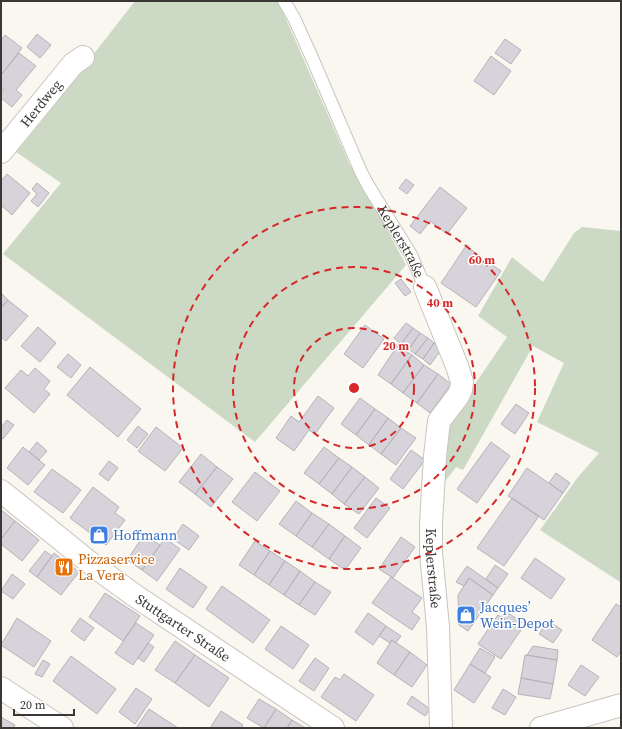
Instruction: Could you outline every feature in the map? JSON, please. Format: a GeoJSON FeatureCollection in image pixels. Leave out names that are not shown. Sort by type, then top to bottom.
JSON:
{"type":"FeatureCollection","features":[{"type":"Feature","properties":{"kind":"street","name":"Herdweg"},"geometry":{"type":"LineString","coordinates":[[5,139],[73,64],[83,57]]}},
{"type":"Feature","properties":{"kind":"street","name":"Keplerstraße"},"geometry":{"type":"LineString","coordinates":[[425,287],[462,382],[461,390],[458,396],[439,421],[431,516],[431,545],[438,634],[441,728]]}},
{"type":"Feature","properties":{"kind":"street","name":"Stuttgarter Straße"},"geometry":{"type":"LineString","coordinates":[[1,491],[94,566],[134,595],[333,728]]}},
{"type":"Feature","properties":{"kind":"street"},"geometry":{"type":"LineString","coordinates":[[1,688],[62,728]]}},
{"type":"Feature","properties":{"kind":"street"},"geometry":{"type":"LineString","coordinates":[[541,728],[621,705]]}},
{"type":"Feature","properties":{"kind":"lane","name":"Keplerstraße"},"geometry":{"type":"LineString","coordinates":[[284,1],[294,18],[313,60],[361,172],[411,255],[425,287]]}},
{"type":"Feature","properties":{"kind":"green space"},"geometry":{"type":"Polygon","coordinates":[[[135,1],[278,1],[349,163],[406,265],[255,442],[3,254],[61,183],[16,152],[135,1]]]}},
{"type":"Feature","properties":{"kind":"green space"},"geometry":{"type":"Polygon","coordinates":[[[582,227],[621,231],[620,582],[540,530],[578,477],[599,453],[537,422],[564,363],[533,346],[463,470],[456,467],[444,483],[450,421],[507,337],[478,316],[512,257],[543,282],[574,233],[582,227]]]}},
{"type":"Feature","properties":{"kind":"building"},"geometry":{"type":"Polygon","coordinates":[[[37,34],[51,45],[40,58],[27,47],[37,34]]]}},
{"type":"Feature","properties":{"kind":"building"},"geometry":{"type":"Polygon","coordinates":[[[5,35],[22,48],[1,75],[1,40],[5,35]]]}},
{"type":"Feature","properties":{"kind":"building"},"geometry":{"type":"Polygon","coordinates":[[[505,39],[521,50],[511,64],[495,53],[505,39]]]}},
{"type":"Feature","properties":{"kind":"building"},"geometry":{"type":"Polygon","coordinates":[[[19,53],[36,66],[16,90],[22,95],[12,107],[1,98],[1,94],[4,90],[1,88],[1,75],[19,53]]]}},
{"type":"Feature","properties":{"kind":"building"},"geometry":{"type":"Polygon","coordinates":[[[491,56],[511,71],[494,95],[474,81],[491,56]]]}},
{"type":"Feature","properties":{"kind":"building"},"geometry":{"type":"Polygon","coordinates":[[[7,174],[30,193],[12,215],[1,205],[1,181],[7,174]]]}},
{"type":"Feature","properties":{"kind":"building"},"geometry":{"type":"Polygon","coordinates":[[[406,179],[414,185],[407,194],[399,188],[406,179]]]}},
{"type":"Feature","properties":{"kind":"building"},"geometry":{"type":"Polygon","coordinates":[[[37,183],[49,193],[38,207],[31,201],[37,194],[32,189],[37,183]]]}},
{"type":"Feature","properties":{"kind":"building"},"geometry":{"type":"Polygon","coordinates":[[[440,187],[467,208],[447,234],[430,221],[420,234],[410,226],[440,187]]]}},
{"type":"Feature","properties":{"kind":"building"},"geometry":{"type":"Polygon","coordinates":[[[466,246],[501,271],[476,307],[441,283],[466,246]]]}},
{"type":"Feature","properties":{"kind":"building"},"geometry":{"type":"Polygon","coordinates":[[[401,279],[411,292],[405,296],[395,283],[401,279]]]}},
{"type":"Feature","properties":{"kind":"building"},"geometry":{"type":"Polygon","coordinates":[[[1,293],[8,300],[1,308],[1,293]]]}},
{"type":"Feature","properties":{"kind":"building"},"geometry":{"type":"Polygon","coordinates":[[[8,300],[28,316],[6,341],[1,337],[1,308],[8,300]]]}},
{"type":"Feature","properties":{"kind":"building"},"geometry":{"type":"Polygon","coordinates":[[[406,323],[413,328],[401,344],[394,338],[406,323]]]}},
{"type":"Feature","properties":{"kind":"building"},"geometry":{"type":"Polygon","coordinates":[[[365,325],[384,339],[363,368],[344,354],[365,325]]]}},
{"type":"Feature","properties":{"kind":"building"},"geometry":{"type":"Polygon","coordinates":[[[38,327],[56,343],[40,362],[21,346],[38,327]]]}},
{"type":"Feature","properties":{"kind":"building"},"geometry":{"type":"Polygon","coordinates":[[[413,328],[420,333],[409,349],[401,344],[413,328]]]}},
{"type":"Feature","properties":{"kind":"building"},"geometry":{"type":"Polygon","coordinates":[[[420,333],[428,338],[415,354],[409,349],[420,333]]]}},
{"type":"Feature","properties":{"kind":"building"},"geometry":{"type":"Polygon","coordinates":[[[428,338],[434,343],[423,359],[415,354],[428,338]]]}},
{"type":"Feature","properties":{"kind":"building"},"geometry":{"type":"Polygon","coordinates":[[[434,343],[441,350],[430,365],[423,359],[434,343]]]}},
{"type":"Feature","properties":{"kind":"building"},"geometry":{"type":"Polygon","coordinates":[[[397,346],[412,355],[391,384],[378,375],[397,346]]]}},
{"type":"Feature","properties":{"kind":"building"},"geometry":{"type":"Polygon","coordinates":[[[68,354],[81,365],[71,378],[57,367],[68,354]]]}},
{"type":"Feature","properties":{"kind":"building"},"geometry":{"type":"Polygon","coordinates":[[[412,355],[424,365],[403,393],[391,384],[412,355]]]}},
{"type":"Feature","properties":{"kind":"building"},"geometry":{"type":"Polygon","coordinates":[[[424,365],[438,374],[417,403],[403,393],[424,365]]]}},
{"type":"Feature","properties":{"kind":"building"},"geometry":{"type":"Polygon","coordinates":[[[90,367],[141,409],[118,437],[67,395],[90,367]]]}},
{"type":"Feature","properties":{"kind":"building"},"geometry":{"type":"Polygon","coordinates":[[[35,368],[50,381],[44,389],[50,394],[34,413],[5,388],[21,370],[28,376],[35,368]]]}},
{"type":"Feature","properties":{"kind":"building"},"geometry":{"type":"Polygon","coordinates":[[[438,374],[451,384],[430,413],[417,403],[438,374]]]}},
{"type":"Feature","properties":{"kind":"building"},"geometry":{"type":"Polygon","coordinates":[[[318,396],[334,408],[315,434],[309,430],[294,451],[276,438],[291,416],[299,422],[318,396]]]}},
{"type":"Feature","properties":{"kind":"building"},"geometry":{"type":"Polygon","coordinates":[[[360,398],[375,409],[356,435],[341,424],[360,398]]]}},
{"type":"Feature","properties":{"kind":"building"},"geometry":{"type":"Polygon","coordinates":[[[516,404],[529,413],[515,434],[501,424],[516,404]]]}},
{"type":"Feature","properties":{"kind":"building"},"geometry":{"type":"Polygon","coordinates":[[[375,409],[388,418],[369,445],[356,435],[375,409]]]}},
{"type":"Feature","properties":{"kind":"building"},"geometry":{"type":"Polygon","coordinates":[[[388,418],[401,428],[381,454],[369,445],[388,418]]]}},
{"type":"Feature","properties":{"kind":"building"},"geometry":{"type":"Polygon","coordinates":[[[7,420],[14,425],[3,439],[1,437],[1,428],[7,420]]]}},
{"type":"Feature","properties":{"kind":"building"},"geometry":{"type":"Polygon","coordinates":[[[138,426],[148,434],[137,448],[127,440],[138,426]]]}},
{"type":"Feature","properties":{"kind":"building"},"geometry":{"type":"Polygon","coordinates":[[[156,427],[183,448],[165,471],[138,451],[156,427]]]}},
{"type":"Feature","properties":{"kind":"building"},"geometry":{"type":"Polygon","coordinates":[[[401,428],[416,438],[396,465],[381,454],[401,428]]]}},
{"type":"Feature","properties":{"kind":"building"},"geometry":{"type":"Polygon","coordinates":[[[37,442],[47,451],[39,460],[29,452],[37,442]]]}},
{"type":"Feature","properties":{"kind":"building"},"geometry":{"type":"Polygon","coordinates":[[[491,442],[510,456],[477,503],[457,489],[491,442]]]}},
{"type":"Feature","properties":{"kind":"building"},"geometry":{"type":"Polygon","coordinates":[[[23,447],[45,465],[28,485],[7,468],[23,447]]]}},
{"type":"Feature","properties":{"kind":"building"},"geometry":{"type":"Polygon","coordinates":[[[324,447],[339,458],[319,484],[304,473],[324,447]]]}},
{"type":"Feature","properties":{"kind":"building"},"geometry":{"type":"Polygon","coordinates":[[[411,450],[425,460],[403,489],[390,479],[411,450]]]}},
{"type":"Feature","properties":{"kind":"building"},"geometry":{"type":"Polygon","coordinates":[[[201,454],[217,467],[195,494],[179,482],[201,454]]]}},
{"type":"Feature","properties":{"kind":"building"},"geometry":{"type":"Polygon","coordinates":[[[339,458],[352,467],[332,494],[319,484],[339,458]]]}},
{"type":"Feature","properties":{"kind":"building"},"geometry":{"type":"Polygon","coordinates":[[[109,461],[118,468],[108,481],[99,474],[109,461]]]}},
{"type":"Feature","properties":{"kind":"building"},"geometry":{"type":"Polygon","coordinates":[[[217,467],[233,479],[211,507],[195,494],[217,467]]]}},
{"type":"Feature","properties":{"kind":"building"},"geometry":{"type":"Polygon","coordinates":[[[352,467],[365,477],[344,504],[332,494],[352,467]]]}},
{"type":"Feature","properties":{"kind":"building"},"geometry":{"type":"Polygon","coordinates":[[[527,468],[563,493],[544,520],[508,496],[527,468]]]}},
{"type":"Feature","properties":{"kind":"building"},"geometry":{"type":"Polygon","coordinates":[[[52,469],[81,490],[63,513],[34,492],[52,469]]]}},
{"type":"Feature","properties":{"kind":"building"},"geometry":{"type":"Polygon","coordinates":[[[255,472],[280,491],[257,521],[232,502],[255,472]]]}},
{"type":"Feature","properties":{"kind":"building"},"geometry":{"type":"Polygon","coordinates":[[[556,473],[570,483],[563,493],[549,483],[556,473]]]}},
{"type":"Feature","properties":{"kind":"building"},"geometry":{"type":"Polygon","coordinates":[[[365,477],[379,488],[359,514],[344,504],[365,477]]]}},
{"type":"Feature","properties":{"kind":"building"},"geometry":{"type":"Polygon","coordinates":[[[93,487],[119,507],[115,513],[125,520],[106,545],[70,518],[93,487]]]}},
{"type":"Feature","properties":{"kind":"building"},"geometry":{"type":"Polygon","coordinates":[[[376,498],[390,508],[367,538],[354,528],[376,498]]]}},
{"type":"Feature","properties":{"kind":"building"},"geometry":{"type":"Polygon","coordinates":[[[512,498],[539,516],[504,566],[477,548],[512,498]]]}},
{"type":"Feature","properties":{"kind":"building"},"geometry":{"type":"Polygon","coordinates":[[[296,501],[312,513],[296,536],[279,524],[296,501]]]}},
{"type":"Feature","properties":{"kind":"building"},"geometry":{"type":"Polygon","coordinates":[[[1,510],[15,521],[1,539],[1,510]]]}},
{"type":"Feature","properties":{"kind":"building"},"geometry":{"type":"Polygon","coordinates":[[[312,513],[329,524],[312,547],[296,536],[312,513]]]}},
{"type":"Feature","properties":{"kind":"building"},"geometry":{"type":"Polygon","coordinates":[[[15,521],[39,540],[22,561],[1,544],[1,539],[15,521]]]}},
{"type":"Feature","properties":{"kind":"building"},"geometry":{"type":"Polygon","coordinates":[[[183,524],[199,536],[189,550],[173,539],[183,524]]]}},
{"type":"Feature","properties":{"kind":"building"},"geometry":{"type":"Polygon","coordinates":[[[329,524],[345,536],[329,559],[312,547],[329,524]]]}},
{"type":"Feature","properties":{"kind":"building"},"geometry":{"type":"Polygon","coordinates":[[[144,535],[160,545],[142,570],[127,560],[144,535]]]}},
{"type":"Feature","properties":{"kind":"building"},"geometry":{"type":"Polygon","coordinates":[[[345,536],[361,548],[345,570],[329,559],[345,536]]]}},
{"type":"Feature","properties":{"kind":"building"},"geometry":{"type":"Polygon","coordinates":[[[401,537],[415,547],[393,578],[379,569],[401,537]]]}},
{"type":"Feature","properties":{"kind":"building"},"geometry":{"type":"Polygon","coordinates":[[[165,538],[180,549],[157,581],[142,570],[165,538]]]}},
{"type":"Feature","properties":{"kind":"building"},"geometry":{"type":"Polygon","coordinates":[[[255,541],[270,551],[254,575],[239,565],[255,541]]]}},
{"type":"Feature","properties":{"kind":"building"},"geometry":{"type":"Polygon","coordinates":[[[45,551],[52,556],[37,577],[29,571],[45,551]]]}},
{"type":"Feature","properties":{"kind":"building"},"geometry":{"type":"Polygon","coordinates":[[[270,551],[285,561],[269,585],[254,575],[270,551]]]}},
{"type":"Feature","properties":{"kind":"building"},"geometry":{"type":"Polygon","coordinates":[[[54,553],[79,572],[61,595],[37,577],[54,553]]]}},
{"type":"Feature","properties":{"kind":"building"},"geometry":{"type":"Polygon","coordinates":[[[535,558],[565,579],[551,599],[521,578],[535,558]]]}},
{"type":"Feature","properties":{"kind":"building"},"geometry":{"type":"Polygon","coordinates":[[[285,561],[300,571],[284,595],[269,585],[285,561]]]}},
{"type":"Feature","properties":{"kind":"building"},"geometry":{"type":"Polygon","coordinates":[[[495,565],[508,574],[498,588],[486,579],[495,565]]]}},
{"type":"Feature","properties":{"kind":"building"},"geometry":{"type":"Polygon","coordinates":[[[467,566],[498,588],[493,595],[469,578],[464,586],[456,582],[467,566]]]}},
{"type":"Feature","properties":{"kind":"building"},"geometry":{"type":"Polygon","coordinates":[[[180,568],[207,587],[193,608],[166,589],[180,568]]]}},
{"type":"Feature","properties":{"kind":"building"},"geometry":{"type":"Polygon","coordinates":[[[300,571],[315,582],[299,605],[284,595],[300,571]]]}},
{"type":"Feature","properties":{"kind":"building"},"geometry":{"type":"Polygon","coordinates":[[[12,574],[25,584],[13,599],[1,591],[12,574]]]}},
{"type":"Feature","properties":{"kind":"building"},"geometry":{"type":"Polygon","coordinates":[[[391,577],[422,598],[412,612],[420,618],[412,630],[372,603],[391,577]]]}},
{"type":"Feature","properties":{"kind":"building"},"geometry":{"type":"Polygon","coordinates":[[[469,578],[493,595],[468,631],[459,625],[458,595],[469,578]]]}},
{"type":"Feature","properties":{"kind":"building"},"geometry":{"type":"Polygon","coordinates":[[[315,582],[331,592],[315,615],[299,605],[315,582]]]}},
{"type":"Feature","properties":{"kind":"building"},"geometry":{"type":"Polygon","coordinates":[[[222,586],[270,620],[253,643],[206,609],[222,586]]]}},
{"type":"Feature","properties":{"kind":"building"},"geometry":{"type":"Polygon","coordinates":[[[105,593],[140,616],[123,641],[89,617],[105,593]]]}},
{"type":"Feature","properties":{"kind":"building"},"geometry":{"type":"Polygon","coordinates":[[[616,604],[621,607],[621,651],[617,657],[592,640],[616,604]]]}},
{"type":"Feature","properties":{"kind":"building"},"geometry":{"type":"Polygon","coordinates":[[[505,611],[522,622],[518,628],[501,617],[505,611]]]}},
{"type":"Feature","properties":{"kind":"building"},"geometry":{"type":"Polygon","coordinates":[[[368,613],[386,626],[373,645],[355,632],[368,613]]]}},
{"type":"Feature","properties":{"kind":"building"},"geometry":{"type":"Polygon","coordinates":[[[498,615],[521,630],[501,659],[478,644],[498,615]]]}},
{"type":"Feature","properties":{"kind":"building"},"geometry":{"type":"Polygon","coordinates":[[[17,618],[51,641],[34,667],[1,645],[17,618]]]}},
{"type":"Feature","properties":{"kind":"building"},"geometry":{"type":"Polygon","coordinates":[[[80,618],[94,628],[84,641],[71,631],[80,618]]]}},
{"type":"Feature","properties":{"kind":"building"},"geometry":{"type":"Polygon","coordinates":[[[548,621],[562,630],[553,643],[539,634],[548,621]]]}},
{"type":"Feature","properties":{"kind":"building"},"geometry":{"type":"Polygon","coordinates":[[[136,623],[154,635],[133,665],[115,653],[136,623]]]}},
{"type":"Feature","properties":{"kind":"building"},"geometry":{"type":"Polygon","coordinates":[[[281,626],[309,645],[293,669],[265,649],[281,626]]]}},
{"type":"Feature","properties":{"kind":"building"},"geometry":{"type":"Polygon","coordinates":[[[386,626],[401,636],[396,643],[392,640],[390,643],[379,636],[386,626]]]}},
{"type":"Feature","properties":{"kind":"building"},"geometry":{"type":"Polygon","coordinates":[[[392,640],[410,652],[394,675],[377,663],[392,640]]]}},
{"type":"Feature","properties":{"kind":"building"},"geometry":{"type":"Polygon","coordinates":[[[175,641],[195,655],[175,683],[155,670],[175,641]]]}},
{"type":"Feature","properties":{"kind":"building"},"geometry":{"type":"Polygon","coordinates":[[[148,643],[154,647],[144,662],[138,658],[148,643]]]}},
{"type":"Feature","properties":{"kind":"building"},"geometry":{"type":"Polygon","coordinates":[[[533,646],[558,650],[557,660],[527,655],[533,646]]]}},
{"type":"Feature","properties":{"kind":"building"},"geometry":{"type":"Polygon","coordinates":[[[480,648],[495,657],[485,673],[470,664],[480,648]]]}},
{"type":"Feature","properties":{"kind":"building"},"geometry":{"type":"Polygon","coordinates":[[[410,652],[427,665],[412,687],[394,675],[410,652]]]}},
{"type":"Feature","properties":{"kind":"building"},"geometry":{"type":"Polygon","coordinates":[[[195,655],[229,678],[209,707],[175,683],[195,655]]]}},
{"type":"Feature","properties":{"kind":"building"},"geometry":{"type":"Polygon","coordinates":[[[525,655],[557,660],[553,684],[521,678],[525,655]]]}},
{"type":"Feature","properties":{"kind":"building"},"geometry":{"type":"Polygon","coordinates":[[[71,656],[116,689],[97,714],[53,681],[71,656]]]}},
{"type":"Feature","properties":{"kind":"building"},"geometry":{"type":"Polygon","coordinates":[[[315,658],[329,668],[314,691],[299,681],[315,658]]]}},
{"type":"Feature","properties":{"kind":"building"},"geometry":{"type":"Polygon","coordinates":[[[43,660],[50,664],[42,677],[35,674],[43,660]]]}},
{"type":"Feature","properties":{"kind":"building"},"geometry":{"type":"Polygon","coordinates":[[[470,664],[491,677],[474,703],[454,690],[470,664]]]}},
{"type":"Feature","properties":{"kind":"building"},"geometry":{"type":"Polygon","coordinates":[[[581,665],[599,677],[585,696],[568,685],[581,665]]]}},
{"type":"Feature","properties":{"kind":"building"},"geometry":{"type":"Polygon","coordinates":[[[344,674],[374,695],[356,721],[321,697],[335,677],[340,680],[344,674]]]}},
{"type":"Feature","properties":{"kind":"building"},"geometry":{"type":"Polygon","coordinates":[[[521,678],[553,684],[550,699],[518,694],[521,678]]]}},
{"type":"Feature","properties":{"kind":"building"},"geometry":{"type":"Polygon","coordinates":[[[136,688],[152,699],[135,724],[119,712],[136,688]]]}},
{"type":"Feature","properties":{"kind":"building"},"geometry":{"type":"Polygon","coordinates":[[[503,689],[516,697],[505,715],[492,708],[503,689]]]}},
{"type":"Feature","properties":{"kind":"building"},"geometry":{"type":"Polygon","coordinates":[[[412,696],[430,709],[425,716],[407,704],[412,696]]]}},
{"type":"Feature","properties":{"kind":"building"},"geometry":{"type":"Polygon","coordinates":[[[259,699],[276,709],[264,728],[247,718],[259,699]]]}},
{"type":"Feature","properties":{"kind":"building"},"geometry":{"type":"Polygon","coordinates":[[[149,709],[178,728],[136,728],[149,709]]]}},
{"type":"Feature","properties":{"kind":"building"},"geometry":{"type":"Polygon","coordinates":[[[276,709],[292,720],[287,728],[264,728],[276,709]]]}},
{"type":"Feature","properties":{"kind":"building"},"geometry":{"type":"Polygon","coordinates":[[[221,711],[243,725],[241,728],[210,728],[221,711]]]}},
{"type":"Feature","properties":{"kind":"building"},"geometry":{"type":"Polygon","coordinates":[[[1,717],[15,725],[13,728],[1,728],[1,717]]]}},
{"type":"Feature","properties":{"kind":"building"},"geometry":{"type":"Polygon","coordinates":[[[292,720],[305,728],[287,728],[292,720]]]}},
{"type":"Feature","properties":{"kind":"place","name":"Hoffmann"},"geometry":{"type":"Point","coordinates":[99,535]}},
{"type":"Feature","properties":{"kind":"place","name":"Pizzaservice La Vera"},"geometry":{"type":"Point","coordinates":[64,567]}},
{"type":"Feature","properties":{"kind":"place","name":"Jacques’ Wein-Depot"},"geometry":{"type":"Point","coordinates":[466,615]}}]}
